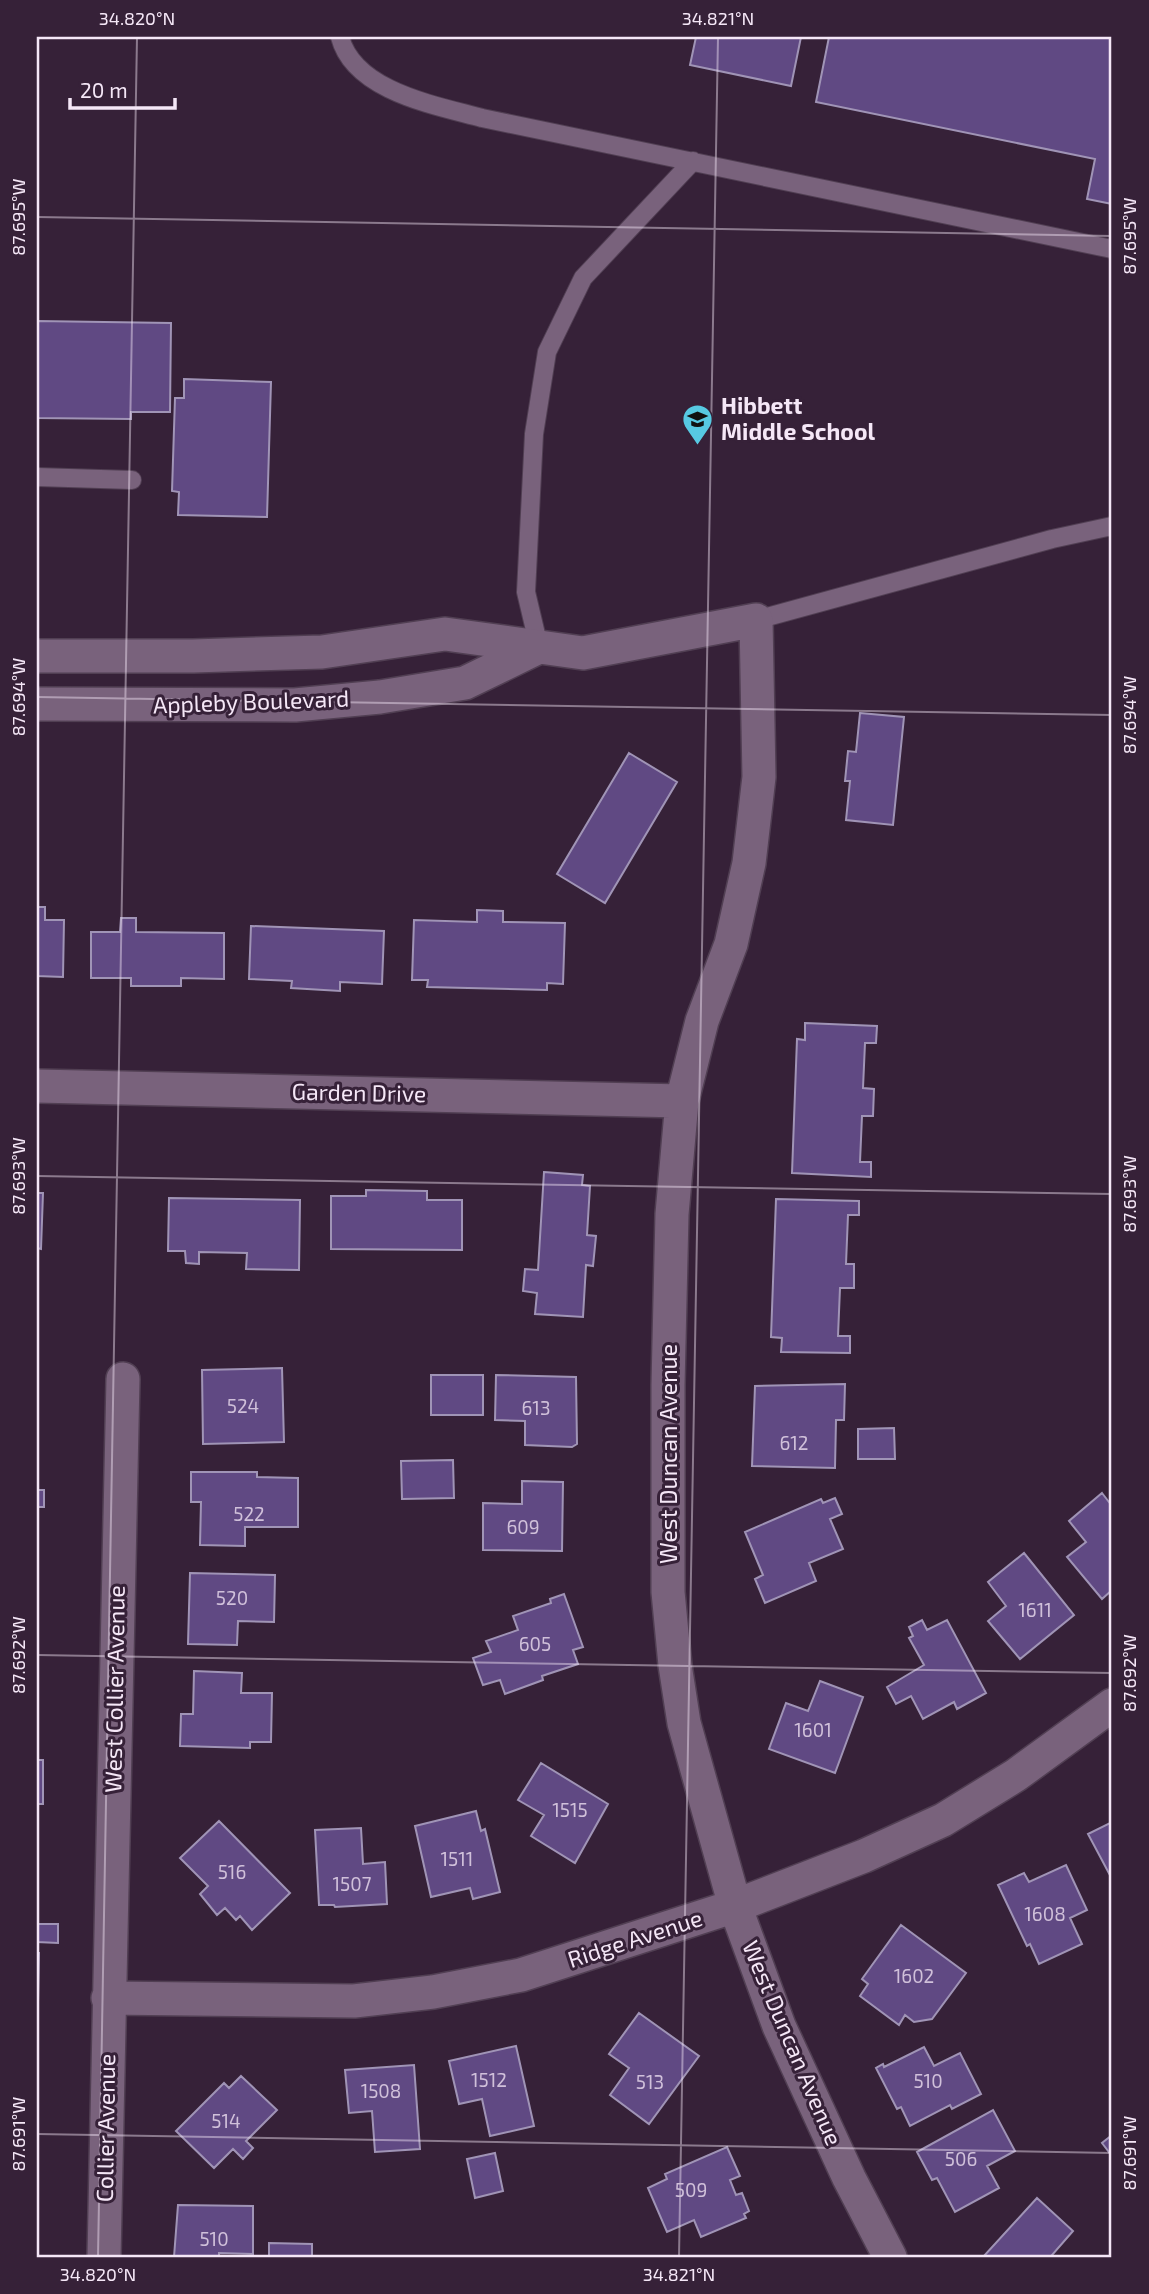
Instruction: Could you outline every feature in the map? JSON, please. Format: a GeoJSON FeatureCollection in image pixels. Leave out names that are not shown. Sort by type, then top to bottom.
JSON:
{"type":"FeatureCollection","features":[{"type":"Feature","properties":{"kind":"street","name":"Appleby Boulevard"},"geometry":{"type":"LineString","coordinates":[[37,656],[193,656],[322,652],[445,634],[583,653],[756,620]]}},
{"type":"Feature","properties":{"kind":"street","name":"West Duncan Avenue"},"geometry":{"type":"LineString","coordinates":[[756,620],[759,777],[749,863],[731,944],[702,1021],[682,1101],[672,1214],[668,1385],[668,1592],[684,1723],[735,1906],[779,2026],[849,2178],[890,2257]]}},
{"type":"Feature","properties":{"kind":"street","name":"Appleby Boulevard"},"geometry":{"type":"LineString","coordinates":[[37,704],[295,705],[380,697],[465,683],[539,647]]}},
{"type":"Feature","properties":{"kind":"street","name":"Garden Drive"},"geometry":{"type":"LineString","coordinates":[[37,1086],[682,1101]]}},
{"type":"Feature","properties":{"kind":"street","name":"West Collier Avenue"},"geometry":{"type":"LineString","coordinates":[[108,1998],[122,1379]]}},
{"type":"Feature","properties":{"kind":"street","name":"Ridge Avenue"},"geometry":{"type":"LineString","coordinates":[[108,1998],[354,2001],[433,1992],[521,1975],[735,1906],[864,1856],[943,1819],[1016,1775],[1112,1705]]}},
{"type":"Feature","properties":{"kind":"street","name":"Collier Avenue"},"geometry":{"type":"LineString","coordinates":[[104,2257],[108,1998]]}},
{"type":"Feature","properties":{"kind":"lane"},"geometry":{"type":"LineString","coordinates":[[340,37],[343,50],[373,81],[419,101],[482,118],[1112,249]]}},
{"type":"Feature","properties":{"kind":"lane"},"geometry":{"type":"LineString","coordinates":[[539,647],[526,592],[534,435],[547,352],[583,278],[693,161]]}},
{"type":"Feature","properties":{"kind":"lane"},"geometry":{"type":"LineString","coordinates":[[37,477],[132,480]]}},
{"type":"Feature","properties":{"kind":"lane"},"geometry":{"type":"LineString","coordinates":[[756,620],[1052,539],[1112,526]]}},
{"type":"Feature","properties":{"kind":"building"},"geometry":{"type":"Polygon","coordinates":[[[696,37],[801,37],[791,86],[690,65],[696,37]]]}},
{"type":"Feature","properties":{"kind":"building"},"geometry":{"type":"Polygon","coordinates":[[[829,37],[1112,37],[1112,204],[1087,199],[1095,159],[816,102],[829,37]]]}},
{"type":"Feature","properties":{"kind":"building"},"geometry":{"type":"Polygon","coordinates":[[[37,321],[171,323],[170,412],[131,412],[131,419],[37,418],[37,321]]]}},
{"type":"Feature","properties":{"kind":"building"},"geometry":{"type":"Polygon","coordinates":[[[184,379],[271,382],[267,517],[178,515],[179,492],[172,491],[175,398],[184,398],[184,379]]]}},
{"type":"Feature","properties":{"kind":"building"},"geometry":{"type":"Polygon","coordinates":[[[860,713],[904,717],[893,825],[846,820],[850,781],[845,781],[848,751],[856,752],[860,713]]]}},
{"type":"Feature","properties":{"kind":"building"},"geometry":{"type":"Polygon","coordinates":[[[629,753],[677,782],[605,903],[557,874],[629,753]]]}},
{"type":"Feature","properties":{"kind":"building"},"geometry":{"type":"Polygon","coordinates":[[[37,907],[45,907],[45,920],[64,920],[63,977],[37,976],[37,907]]]}},
{"type":"Feature","properties":{"kind":"building"},"geometry":{"type":"Polygon","coordinates":[[[477,910],[503,911],[503,922],[565,923],[563,984],[547,983],[547,990],[427,987],[428,980],[412,980],[414,920],[477,922],[477,910]]]}},
{"type":"Feature","properties":{"kind":"building"},"geometry":{"type":"Polygon","coordinates":[[[121,918],[136,918],[136,932],[224,933],[224,979],[181,978],[181,986],[131,986],[131,978],[91,978],[91,932],[120,932],[121,918]]]}},
{"type":"Feature","properties":{"kind":"building"},"geometry":{"type":"Polygon","coordinates":[[[251,926],[384,931],[382,984],[340,982],[340,991],[291,988],[292,981],[249,979],[251,926]]]}},
{"type":"Feature","properties":{"kind":"building"},"geometry":{"type":"Polygon","coordinates":[[[805,1023],[877,1026],[876,1043],[865,1043],[863,1088],[874,1089],[873,1116],[862,1116],[860,1162],[871,1162],[871,1177],[792,1173],[797,1039],[805,1040],[805,1023]]]}},
{"type":"Feature","properties":{"kind":"building"},"geometry":{"type":"Polygon","coordinates":[[[544,1172],[583,1175],[582,1185],[590,1186],[587,1235],[596,1236],[593,1266],[586,1265],[583,1317],[535,1314],[537,1293],[523,1291],[525,1269],[538,1270],[544,1172]]]}},
{"type":"Feature","properties":{"kind":"building"},"geometry":{"type":"Polygon","coordinates":[[[366,1190],[427,1191],[427,1200],[462,1200],[462,1250],[331,1249],[331,1196],[366,1196],[366,1190]]]}},
{"type":"Feature","properties":{"kind":"building"},"geometry":{"type":"Polygon","coordinates":[[[37,1193],[43,1193],[41,1249],[37,1248],[37,1193]]]}},
{"type":"Feature","properties":{"kind":"building"},"geometry":{"type":"Polygon","coordinates":[[[169,1198],[300,1200],[299,1270],[246,1269],[247,1253],[199,1252],[199,1264],[186,1263],[185,1251],[168,1251],[169,1198]]]}},
{"type":"Feature","properties":{"kind":"building"},"geometry":{"type":"Polygon","coordinates":[[[776,1199],[859,1201],[859,1215],[848,1215],[846,1264],[854,1264],[854,1288],[840,1288],[838,1336],[850,1336],[850,1353],[781,1352],[782,1338],[771,1337],[776,1199]]]}},
{"type":"Feature","properties":{"kind":"building"},"geometry":{"type":"Polygon","coordinates":[[[282,1368],[284,1442],[203,1444],[202,1370],[282,1368]]]}},
{"type":"Feature","properties":{"kind":"building"},"geometry":{"type":"Polygon","coordinates":[[[431,1375],[483,1375],[483,1415],[431,1415],[431,1375]]]}},
{"type":"Feature","properties":{"kind":"building"},"geometry":{"type":"Polygon","coordinates":[[[496,1375],[576,1377],[577,1444],[572,1447],[525,1445],[525,1421],[495,1420],[496,1375]]]}},
{"type":"Feature","properties":{"kind":"building"},"geometry":{"type":"Polygon","coordinates":[[[845,1384],[844,1420],[836,1420],[835,1468],[752,1466],[755,1386],[845,1384]]]}},
{"type":"Feature","properties":{"kind":"building"},"geometry":{"type":"Polygon","coordinates":[[[894,1428],[895,1459],[858,1459],[858,1429],[894,1428]]]}},
{"type":"Feature","properties":{"kind":"building"},"geometry":{"type":"Polygon","coordinates":[[[453,1460],[454,1498],[402,1499],[401,1461],[453,1460]]]}},
{"type":"Feature","properties":{"kind":"building"},"geometry":{"type":"Polygon","coordinates":[[[191,1472],[257,1472],[257,1477],[298,1478],[298,1527],[245,1527],[245,1546],[200,1545],[201,1502],[191,1502],[191,1472]]]}},
{"type":"Feature","properties":{"kind":"building"},"geometry":{"type":"Polygon","coordinates":[[[522,1481],[563,1482],[562,1551],[483,1550],[483,1503],[522,1504],[522,1481]]]}},
{"type":"Feature","properties":{"kind":"building"},"geometry":{"type":"Polygon","coordinates":[[[37,1490],[44,1490],[44,1507],[37,1507],[37,1490]]]}},
{"type":"Feature","properties":{"kind":"building"},"geometry":{"type":"Polygon","coordinates":[[[1102,1493],[1112,1506],[1112,1590],[1102,1599],[1067,1557],[1086,1542],[1069,1521],[1102,1493]]]}},
{"type":"Feature","properties":{"kind":"building"},"geometry":{"type":"Polygon","coordinates":[[[835,1498],[842,1514],[830,1519],[843,1549],[809,1563],[816,1581],[765,1603],[755,1579],[763,1575],[745,1532],[821,1499],[823,1503],[835,1498]]]}},
{"type":"Feature","properties":{"kind":"building"},"geometry":{"type":"Polygon","coordinates":[[[1024,1553],[1074,1615],[1020,1659],[988,1621],[1006,1606],[988,1582],[1024,1553]]]}},
{"type":"Feature","properties":{"kind":"building"},"geometry":{"type":"Polygon","coordinates":[[[190,1573],[275,1575],[274,1622],[238,1621],[237,1645],[188,1644],[190,1573]]]}},
{"type":"Feature","properties":{"kind":"building"},"geometry":{"type":"Polygon","coordinates":[[[564,1594],[583,1647],[573,1650],[578,1664],[542,1676],[543,1680],[505,1694],[500,1680],[483,1685],[473,1658],[491,1652],[486,1641],[518,1630],[513,1616],[551,1603],[550,1599],[564,1594]]]}},
{"type":"Feature","properties":{"kind":"building"},"geometry":{"type":"Polygon","coordinates":[[[922,1620],[927,1630],[947,1620],[986,1693],[957,1709],[954,1702],[923,1719],[911,1696],[896,1704],[887,1687],[924,1665],[909,1638],[913,1636],[909,1627],[922,1620]]]}},
{"type":"Feature","properties":{"kind":"building"},"geometry":{"type":"Polygon","coordinates":[[[194,1671],[242,1673],[241,1693],[272,1693],[271,1742],[250,1742],[250,1748],[180,1746],[181,1714],[193,1714],[194,1671]]]}},
{"type":"Feature","properties":{"kind":"building"},"geometry":{"type":"Polygon","coordinates":[[[820,1681],[863,1697],[835,1773],[769,1749],[786,1703],[808,1711],[820,1681]]]}},
{"type":"Feature","properties":{"kind":"building"},"geometry":{"type":"Polygon","coordinates":[[[37,1760],[43,1760],[43,1804],[37,1804],[37,1760]]]}},
{"type":"Feature","properties":{"kind":"building"},"geometry":{"type":"Polygon","coordinates":[[[541,1763],[608,1804],[575,1863],[531,1836],[544,1815],[518,1800],[541,1763]]]}},
{"type":"Feature","properties":{"kind":"building"},"geometry":{"type":"Polygon","coordinates":[[[476,1811],[481,1831],[485,1829],[500,1892],[473,1899],[470,1888],[431,1897],[415,1826],[476,1811]]]}},
{"type":"Feature","properties":{"kind":"building"},"geometry":{"type":"Polygon","coordinates":[[[219,1821],[290,1893],[252,1930],[240,1916],[236,1920],[225,1908],[217,1915],[200,1894],[208,1886],[180,1858],[219,1821]]]}},
{"type":"Feature","properties":{"kind":"building"},"geometry":{"type":"Polygon","coordinates":[[[1112,1822],[1112,1879],[1088,1834],[1112,1822]]]}},
{"type":"Feature","properties":{"kind":"building"},"geometry":{"type":"Polygon","coordinates":[[[361,1828],[363,1864],[385,1862],[387,1904],[335,1907],[319,1905],[315,1830],[361,1828]]]}},
{"type":"Feature","properties":{"kind":"building"},"geometry":{"type":"Polygon","coordinates":[[[1066,1865],[1087,1910],[1070,1918],[1082,1944],[1039,1964],[1030,1944],[1027,1946],[998,1885],[1024,1873],[1029,1882],[1066,1865]]]}},
{"type":"Feature","properties":{"kind":"building"},"geometry":{"type":"Polygon","coordinates":[[[37,1924],[58,1924],[58,1943],[37,1942],[37,1924]]]}},
{"type":"Feature","properties":{"kind":"building"},"geometry":{"type":"Polygon","coordinates":[[[901,1925],[966,1973],[932,2019],[914,2022],[905,2015],[899,2025],[860,1996],[868,1984],[862,1979],[901,1925]]]}},
{"type":"Feature","properties":{"kind":"building"},"geometry":{"type":"Polygon","coordinates":[[[39,1953],[38,2002],[37,2002],[39,1953]]]}},
{"type":"Feature","properties":{"kind":"building"},"geometry":{"type":"Polygon","coordinates":[[[639,2013],[699,2056],[649,2124],[610,2095],[629,2068],[609,2054],[639,2013]]]}},
{"type":"Feature","properties":{"kind":"building"},"geometry":{"type":"Polygon","coordinates":[[[516,2046],[534,2126],[490,2136],[482,2099],[459,2104],[449,2061],[516,2046]]]}},
{"type":"Feature","properties":{"kind":"building"},"geometry":{"type":"Polygon","coordinates":[[[924,2047],[934,2066],[960,2053],[981,2094],[952,2109],[950,2105],[910,2126],[901,2107],[897,2109],[876,2068],[883,2064],[884,2067],[924,2047]]]}},
{"type":"Feature","properties":{"kind":"building"},"geometry":{"type":"Polygon","coordinates":[[[414,2065],[420,2149],[375,2152],[372,2111],[349,2113],[345,2070],[414,2065]]]}},
{"type":"Feature","properties":{"kind":"building"},"geometry":{"type":"Polygon","coordinates":[[[241,2076],[277,2110],[246,2141],[253,2148],[243,2159],[233,2149],[214,2168],[176,2131],[224,2083],[229,2088],[241,2076]]]}},
{"type":"Feature","properties":{"kind":"building"},"geometry":{"type":"Polygon","coordinates":[[[993,2110],[1015,2151],[987,2166],[999,2188],[955,2212],[937,2178],[932,2180],[917,2152],[993,2110]]]}},
{"type":"Feature","properties":{"kind":"building"},"geometry":{"type":"Polygon","coordinates":[[[1112,2135],[1112,2156],[1102,2143],[1112,2135]]]}},
{"type":"Feature","properties":{"kind":"building"},"geometry":{"type":"Polygon","coordinates":[[[727,2147],[740,2176],[730,2180],[736,2195],[742,2193],[749,2211],[744,2214],[746,2218],[701,2237],[694,2220],[667,2232],[648,2188],[667,2179],[665,2174],[727,2147]]]}},
{"type":"Feature","properties":{"kind":"building"},"geometry":{"type":"Polygon","coordinates":[[[495,2153],[503,2191],[475,2198],[467,2159],[495,2153]]]}},
{"type":"Feature","properties":{"kind":"building"},"geometry":{"type":"Polygon","coordinates":[[[1037,2198],[1073,2231],[1052,2255],[1055,2257],[983,2257],[1037,2198]]]}},
{"type":"Feature","properties":{"kind":"building"},"geometry":{"type":"Polygon","coordinates":[[[178,2205],[253,2206],[253,2254],[219,2253],[219,2257],[174,2257],[178,2205]]]}},
{"type":"Feature","properties":{"kind":"building"},"geometry":{"type":"Polygon","coordinates":[[[269,2243],[312,2244],[312,2257],[269,2257],[269,2243]]]}},
{"type":"Feature","properties":{"kind":"place","name":"Hibbett Middle School"},"geometry":{"type":"Point","coordinates":[698,446]}}]}
